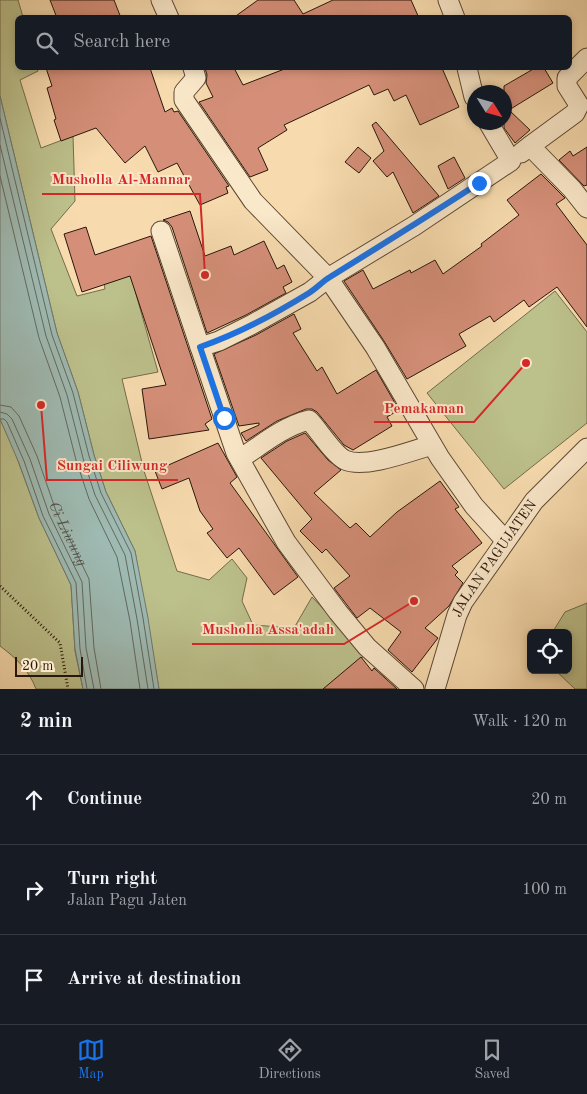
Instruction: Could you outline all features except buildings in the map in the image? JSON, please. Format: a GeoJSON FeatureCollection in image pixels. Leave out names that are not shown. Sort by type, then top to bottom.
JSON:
{"type":"FeatureCollection","features":[{"type":"Feature","properties":{"kind":"street"},"geometry":{"type":"LineString","coordinates":[[161,0],[168,15]]}},
{"type":"Feature","properties":{"kind":"street"},"geometry":{"type":"LineString","coordinates":[[448,0],[454,15]]}},
{"type":"Feature","properties":{"kind":"street"},"geometry":{"type":"LineString","coordinates":[[200,347],[219,341],[251,325],[310,292],[328,278],[414,226],[511,161],[575,113],[579,105],[566,86],[566,78],[587,58]]}},
{"type":"Feature","properties":{"kind":"street"},"geometry":{"type":"LineString","coordinates":[[194,70],[196,78],[184,92],[184,100],[253,201],[328,278],[375,347],[432,445],[474,506],[505,540]]}},
{"type":"Feature","properties":{"kind":"street"},"geometry":{"type":"LineString","coordinates":[[467,70],[471,85]]}},
{"type":"Feature","properties":{"kind":"street"},"geometry":{"type":"LineString","coordinates":[[493,130],[511,161]]}},
{"type":"Feature","properties":{"kind":"street"},"geometry":{"type":"LineString","coordinates":[[530,146],[572,189],[587,208]]}},
{"type":"Feature","properties":{"kind":"street"},"geometry":{"type":"LineString","coordinates":[[162,231],[236,453],[286,542],[299,561],[367,647],[414,689]]}},
{"type":"Feature","properties":{"kind":"street"},"geometry":{"type":"LineString","coordinates":[[240,459],[299,422],[309,420],[332,448],[345,460],[365,463],[432,445]]}},
{"type":"Feature","properties":{"kind":"street","name":"JALAN PAGUJATEN"},"geometry":{"type":"LineString","coordinates":[[435,689],[457,615],[463,602],[534,501],[587,448]]}},
{"type":"Feature","properties":{"kind":"path"},"geometry":{"type":"LineString","coordinates":[[0,586],[60,643],[68,689]]}},
{"type":"Feature","properties":{"kind":"green space"},"geometry":{"type":"Polygon","coordinates":[[[0,0],[18,0],[22,15],[15,15],[15,70],[38,71],[20,80],[41,148],[73,136],[75,201],[51,229],[77,296],[105,289],[99,254],[126,246],[136,294],[158,372],[122,379],[144,471],[177,571],[209,580],[232,559],[247,578],[242,601],[253,625],[294,628],[312,597],[366,654],[329,689],[159,689],[135,551],[106,492],[94,455],[78,392],[57,333],[0,96],[0,0]]]}},
{"type":"Feature","properties":{"kind":"green space"},"geometry":{"type":"Polygon","coordinates":[[[555,291],[587,332],[587,423],[504,489],[427,393],[555,291]]]}},
{"type":"Feature","properties":{"kind":"green space"},"geometry":{"type":"Polygon","coordinates":[[[0,419],[14,450],[39,518],[71,585],[75,651],[83,689],[36,689],[30,676],[21,665],[0,646],[0,419]]]}},
{"type":"Feature","properties":{"kind":"green space"},"geometry":{"type":"Polygon","coordinates":[[[587,603],[587,689],[575,689],[559,674],[572,674],[572,629],[554,629],[565,612],[587,603]]]}},
{"type":"Feature","properties":{"kind":"water","name":"Ci Liwung"},"geometry":{"type":"Polygon","coordinates":[[[0,96],[57,333],[78,392],[94,455],[106,492],[135,551],[159,689],[83,689],[75,649],[71,585],[39,518],[19,463],[0,419],[0,96]]]}},
{"type":"Feature","properties":{"kind":"place","name":"Musholla Al-Mannar"},"geometry":{"type":"Point","coordinates":[205,275]}},
{"type":"Feature","properties":{"kind":"place","name":"Pemakaman"},"geometry":{"type":"Point","coordinates":[526,363]}},
{"type":"Feature","properties":{"kind":"place","name":"Sungai Ciliwung"},"geometry":{"type":"Point","coordinates":[41,405]}},
{"type":"Feature","properties":{"kind":"place","name":"Musholla Assa'adah"},"geometry":{"type":"Point","coordinates":[414,601]}},
{"type":"Feature","properties":{"kind":"route"},"geometry":{"type":"LineString","coordinates":[[224,418],[200,347],[219,341],[310,292],[328,278],[414,226],[479,183]]}}]}
